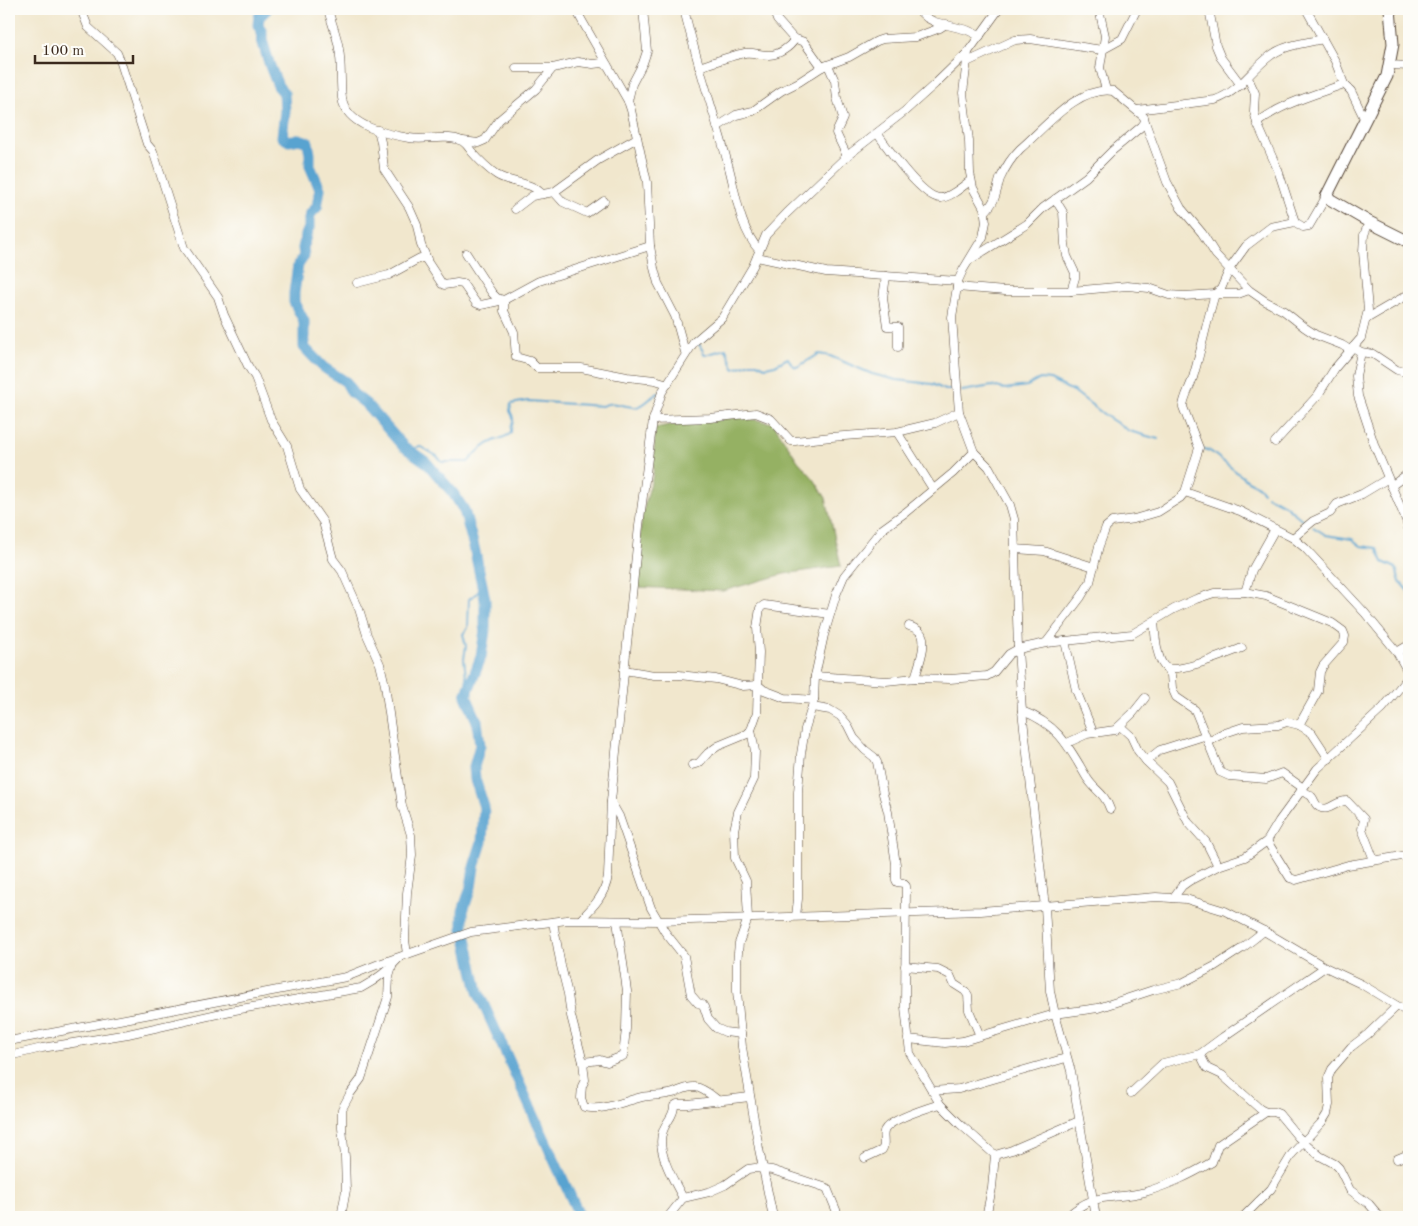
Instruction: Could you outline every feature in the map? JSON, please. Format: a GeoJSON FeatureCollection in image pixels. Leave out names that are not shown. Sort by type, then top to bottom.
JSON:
{"type":"FeatureCollection","features":[{"type":"Feature","properties":{"kind":"street"},"geometry":{"type":"LineString","coordinates":[[9,1056],[42,1048],[128,1034],[235,1010],[361,988],[375,981],[403,955],[412,855],[410,835],[402,806],[385,685],[380,664],[356,603],[342,572],[333,559],[323,522],[300,489],[287,446],[271,420],[255,377],[248,366],[218,297],[184,248],[153,151],[147,144],[117,53],[88,27],[81,9]]}},
{"type":"Feature","properties":{"kind":"street"},"geometry":{"type":"LineString","coordinates":[[328,9],[339,48],[342,99],[345,109],[353,118],[378,130],[414,139],[451,138],[478,143],[485,140],[499,120],[536,89],[554,68]]}},
{"type":"Feature","properties":{"kind":"street"},"geometry":{"type":"LineString","coordinates":[[576,9],[628,101],[647,182],[650,246],[656,275],[675,316],[686,352]]}},
{"type":"Feature","properties":{"kind":"street"},"geometry":{"type":"LineString","coordinates":[[628,101],[632,84],[643,63],[646,51],[643,9]]}},
{"type":"Feature","properties":{"kind":"street"},"geometry":{"type":"LineString","coordinates":[[684,9],[744,225],[758,253],[826,272],[886,276],[1005,291],[1070,291],[1127,286],[1149,288],[1168,295],[1184,296],[1238,294],[1249,290]]}},
{"type":"Feature","properties":{"kind":"street"},"geometry":{"type":"LineString","coordinates":[[773,9],[777,20],[795,39],[804,42],[825,66],[835,81],[837,98],[843,118],[836,133],[847,156]]}},
{"type":"Feature","properties":{"kind":"street"},"geometry":{"type":"LineString","coordinates":[[916,9],[935,22],[980,36]]}},
{"type":"Feature","properties":{"kind":"street"},"geometry":{"type":"LineString","coordinates":[[581,919],[595,905],[606,886],[611,802],[639,526],[652,420],[662,392],[686,352],[699,336],[722,318],[766,235],[847,156],[905,111],[968,52],[998,9]]}},
{"type":"Feature","properties":{"kind":"street"},"geometry":{"type":"LineString","coordinates":[[1099,9],[1104,36],[1100,68],[1106,90]]}},
{"type":"Feature","properties":{"kind":"street"},"geometry":{"type":"LineString","coordinates":[[967,62],[1015,40],[1030,39],[1102,50],[1122,39],[1137,9]]}},
{"type":"Feature","properties":{"kind":"street"},"geometry":{"type":"LineString","coordinates":[[1209,9],[1216,46],[1221,58],[1241,85]]}},
{"type":"Feature","properties":{"kind":"street"},"geometry":{"type":"LineString","coordinates":[[1306,9],[1335,61],[1344,84],[1351,91],[1365,120]]}},
{"type":"Feature","properties":{"kind":"street"},"geometry":{"type":"LineString","coordinates":[[1046,643],[1090,582],[1106,527],[1112,522],[1134,519],[1158,512],[1180,498],[1185,492],[1199,448],[1183,408],[1183,402],[1189,392],[1215,294],[1220,289],[1230,268],[1246,246],[1271,227],[1294,222],[1303,227],[1309,226],[1365,120],[1390,65],[1393,44],[1390,9]]}},
{"type":"Feature","properties":{"kind":"street"},"geometry":{"type":"LineString","coordinates":[[717,127],[736,115],[753,110],[781,91],[825,66],[849,57],[883,38],[916,37],[946,24]]}},
{"type":"Feature","properties":{"kind":"street"},"geometry":{"type":"LineString","coordinates":[[699,67],[744,53],[757,52],[768,56],[773,55],[788,48],[795,39]]}},
{"type":"Feature","properties":{"kind":"street"},"geometry":{"type":"LineString","coordinates":[[1137,110],[1215,100],[1226,96],[1241,85],[1271,55],[1284,48],[1322,39]]}},
{"type":"Feature","properties":{"kind":"street"},"geometry":{"type":"LineString","coordinates":[[968,52],[963,93],[969,141],[971,180],[985,212],[986,230],[984,237],[967,262],[958,284],[952,328],[959,412],[974,452],[989,467],[1010,505],[1014,519],[1022,711],[1045,907],[1048,965],[1055,1014],[1070,1071],[1091,1200],[1096,1217]]}},
{"type":"Feature","properties":{"kind":"street"},"geometry":{"type":"LineString","coordinates":[[516,68],[554,68],[578,62],[607,65]]}},
{"type":"Feature","properties":{"kind":"street"},"geometry":{"type":"LineString","coordinates":[[1390,65],[1409,66]]}},
{"type":"Feature","properties":{"kind":"street"},"geometry":{"type":"LineString","coordinates":[[1248,78],[1256,92],[1254,111],[1257,123],[1278,170],[1294,222]]}},
{"type":"Feature","properties":{"kind":"street"},"geometry":{"type":"LineString","coordinates":[[1257,123],[1269,113],[1289,103],[1344,84]]}},
{"type":"Feature","properties":{"kind":"street"},"geometry":{"type":"LineString","coordinates":[[985,212],[994,203],[1001,178],[1020,149],[1074,101],[1088,94],[1106,90],[1113,91],[1119,94],[1144,117],[1167,182],[1181,208],[1202,233],[1212,251],[1249,290],[1284,311],[1316,335],[1368,355],[1373,354],[1397,370],[1409,373]]}},
{"type":"Feature","properties":{"kind":"street"},"geometry":{"type":"LineString","coordinates":[[967,262],[1027,224],[1055,199],[1086,177],[1145,122]]}},
{"type":"Feature","properties":{"kind":"street"},"geometry":{"type":"LineString","coordinates":[[378,130],[384,169],[409,207],[417,225],[421,245],[427,259],[444,286],[457,283],[463,284],[478,305],[504,300],[539,281],[650,246]]}},
{"type":"Feature","properties":{"kind":"street"},"geometry":{"type":"LineString","coordinates":[[877,133],[899,164],[920,186],[934,197],[941,198],[947,196],[971,180]]}},
{"type":"Feature","properties":{"kind":"street"},"geometry":{"type":"LineString","coordinates":[[515,209],[532,196],[554,192],[598,160],[637,138]]}},
{"type":"Feature","properties":{"kind":"street"},"geometry":{"type":"LineString","coordinates":[[460,140],[504,180],[534,187],[542,194]]}},
{"type":"Feature","properties":{"kind":"street"},"geometry":{"type":"LineString","coordinates":[[554,192],[562,202],[587,213],[604,200]]}},
{"type":"Feature","properties":{"kind":"street"},"geometry":{"type":"LineString","coordinates":[[1326,196],[1369,222],[1409,242]]}},
{"type":"Feature","properties":{"kind":"street"},"geometry":{"type":"LineString","coordinates":[[1055,199],[1063,212],[1067,256],[1075,273],[1070,291]]}},
{"type":"Feature","properties":{"kind":"street"},"geometry":{"type":"LineString","coordinates":[[1275,442],[1318,395],[1335,368],[1361,338],[1368,301],[1363,252],[1364,235],[1369,222]]}},
{"type":"Feature","properties":{"kind":"street"},"geometry":{"type":"LineString","coordinates":[[466,253],[492,293],[497,298],[504,300]]}},
{"type":"Feature","properties":{"kind":"street"},"geometry":{"type":"LineString","coordinates":[[357,283],[389,275],[420,258],[427,259]]}},
{"type":"Feature","properties":{"kind":"street"},"geometry":{"type":"LineString","coordinates":[[886,276],[883,298],[887,326],[898,327],[898,347]]}},
{"type":"Feature","properties":{"kind":"street"},"geometry":{"type":"LineString","coordinates":[[1366,319],[1409,294]]}},
{"type":"Feature","properties":{"kind":"street"},"geometry":{"type":"LineString","coordinates":[[504,300],[504,311],[514,332],[516,356],[530,361],[537,368],[581,368],[626,377],[655,380],[668,384]]}},
{"type":"Feature","properties":{"kind":"street"},"geometry":{"type":"LineString","coordinates":[[1361,352],[1356,376],[1358,396],[1409,532]]}},
{"type":"Feature","properties":{"kind":"street"},"geometry":{"type":"LineString","coordinates":[[652,420],[710,418],[756,413],[772,419],[790,440],[795,442],[898,432],[927,426],[959,412]]}},
{"type":"Feature","properties":{"kind":"street"},"geometry":{"type":"LineString","coordinates":[[898,432],[933,490]]}},
{"type":"Feature","properties":{"kind":"street"},"geometry":{"type":"LineString","coordinates":[[796,916],[798,899],[798,792],[805,729],[813,704],[815,676],[830,614],[844,576],[881,530],[933,490],[974,452]]}},
{"type":"Feature","properties":{"kind":"street"},"geometry":{"type":"LineString","coordinates":[[1293,538],[1313,521],[1330,513],[1337,504],[1409,473]]}},
{"type":"Feature","properties":{"kind":"street"},"geometry":{"type":"LineString","coordinates":[[1173,898],[1182,886],[1189,881],[1218,866],[1246,857],[1267,840],[1317,769],[1384,708],[1409,675],[1397,652],[1352,598],[1305,548],[1293,538],[1240,511],[1185,492]]}},
{"type":"Feature","properties":{"kind":"street"},"geometry":{"type":"LineString","coordinates":[[1245,592],[1252,570],[1275,529]]}},
{"type":"Feature","properties":{"kind":"street"},"geometry":{"type":"LineString","coordinates":[[1015,549],[1044,551],[1094,567]]}},
{"type":"Feature","properties":{"kind":"street"},"geometry":{"type":"LineString","coordinates":[[815,676],[870,681],[987,676],[1001,666],[1009,654],[1018,649],[1046,643],[1132,634],[1174,609],[1196,599],[1214,593],[1245,592],[1266,596],[1332,623],[1343,631],[1345,636],[1344,642],[1323,666],[1320,672],[1318,691],[1299,725]]}},
{"type":"Feature","properties":{"kind":"street"},"geometry":{"type":"LineString","coordinates":[[692,764],[698,762],[718,746],[747,734],[751,730],[757,712],[759,652],[756,628],[760,608],[764,605],[830,614]]}},
{"type":"Feature","properties":{"kind":"street"},"geometry":{"type":"LineString","coordinates":[[1154,621],[1156,643],[1162,664],[1172,680],[1172,688],[1176,697],[1195,710],[1218,769],[1226,776],[1266,779],[1282,773],[1322,809],[1327,809],[1340,801],[1347,802],[1364,819],[1362,829],[1374,860]]}},
{"type":"Feature","properties":{"kind":"street"},"geometry":{"type":"LineString","coordinates":[[909,626],[921,632],[923,637],[923,649],[915,678]]}},
{"type":"Feature","properties":{"kind":"street"},"geometry":{"type":"LineString","coordinates":[[1065,641],[1076,690],[1093,732]]}},
{"type":"Feature","properties":{"kind":"street"},"geometry":{"type":"LineString","coordinates":[[1397,652],[1409,645]]}},
{"type":"Feature","properties":{"kind":"street"},"geometry":{"type":"LineString","coordinates":[[1166,668],[1191,665],[1242,648]]}},
{"type":"Feature","properties":{"kind":"street"},"geometry":{"type":"LineString","coordinates":[[624,670],[654,675],[679,675],[716,679],[744,686],[758,685],[764,690],[785,698],[813,704],[840,716],[847,724],[854,738],[874,757],[888,812],[896,864],[896,880],[906,886],[905,1007],[910,1053],[940,1104],[994,1155]]}},
{"type":"Feature","properties":{"kind":"street"},"geometry":{"type":"LineString","coordinates":[[1067,743],[1093,732],[1115,730],[1145,698]]}},
{"type":"Feature","properties":{"kind":"street"},"geometry":{"type":"LineString","coordinates":[[1022,711],[1040,718],[1067,743],[1087,778],[1104,796],[1110,809]]}},
{"type":"Feature","properties":{"kind":"street"},"geometry":{"type":"LineString","coordinates":[[1146,761],[1160,750],[1206,739],[1243,727],[1278,725],[1286,722],[1299,725],[1312,733],[1329,759]]}},
{"type":"Feature","properties":{"kind":"street"},"geometry":{"type":"LineString","coordinates":[[1120,726],[1131,736],[1138,751],[1146,761],[1168,782],[1188,822],[1206,842],[1218,866]]}},
{"type":"Feature","properties":{"kind":"street"},"geometry":{"type":"LineString","coordinates":[[751,730],[755,751],[754,779],[738,812],[734,830],[735,858],[746,881],[748,918],[740,943],[737,963],[737,991],[750,1097],[773,1217]]}},
{"type":"Feature","properties":{"kind":"street"},"geometry":{"type":"LineString","coordinates":[[611,802],[619,816],[651,908],[665,932],[684,956],[691,995],[704,1007],[708,1018],[716,1028],[725,1032],[741,1034]]}},
{"type":"Feature","properties":{"kind":"street"},"geometry":{"type":"LineString","coordinates":[[1267,840],[1290,878],[1296,880],[1374,860],[1402,856]]}},
{"type":"Feature","properties":{"kind":"street"},"geometry":{"type":"LineString","coordinates":[[9,1041],[324,982],[357,974],[403,955],[471,932],[581,919],[659,921],[906,914],[1045,907],[1140,897],[1173,898],[1200,902],[1225,911],[1326,967],[1361,984],[1409,1014]]}},
{"type":"Feature","properties":{"kind":"street"},"geometry":{"type":"LineString","coordinates":[[582,1062],[600,1060],[607,1062],[623,1056],[627,991],[617,920]]}},
{"type":"Feature","properties":{"kind":"street"},"geometry":{"type":"LineString","coordinates":[[553,922],[582,1062],[585,1080],[582,1086],[581,1098],[584,1107],[591,1109],[696,1087],[719,1101]]}},
{"type":"Feature","properties":{"kind":"street"},"geometry":{"type":"LineString","coordinates":[[908,1039],[955,1043],[1055,1014],[1098,1008],[1152,990],[1182,983],[1222,962],[1264,931]]}},
{"type":"Feature","properties":{"kind":"street"},"geometry":{"type":"LineString","coordinates":[[341,1217],[346,1190],[342,1109],[361,1079],[388,997],[389,977],[392,966]]}},
{"type":"Feature","properties":{"kind":"street"},"geometry":{"type":"LineString","coordinates":[[905,966],[938,970],[950,975],[954,984],[968,995],[970,1010],[980,1036]]}},
{"type":"Feature","properties":{"kind":"street"},"geometry":{"type":"LineString","coordinates":[[1131,1093],[1163,1063],[1200,1054],[1326,967]]}},
{"type":"Feature","properties":{"kind":"street"},"geometry":{"type":"LineString","coordinates":[[1243,1217],[1270,1189],[1292,1154],[1322,1122],[1327,1114],[1329,1105],[1328,1078],[1332,1069],[1351,1047],[1368,1034],[1397,1006]]}},
{"type":"Feature","properties":{"kind":"street"},"geometry":{"type":"LineString","coordinates":[[1200,1054],[1207,1068],[1222,1075],[1260,1109],[1279,1114],[1303,1141],[1320,1156],[1335,1164],[1350,1190],[1369,1204],[1380,1217]]}},
{"type":"Feature","properties":{"kind":"street"},"geometry":{"type":"LineString","coordinates":[[932,1090],[959,1089],[1066,1058]]}},
{"type":"Feature","properties":{"kind":"street"},"geometry":{"type":"LineString","coordinates":[[683,1198],[661,1152],[663,1130],[674,1113],[674,1106],[677,1104],[750,1097]]}},
{"type":"Feature","properties":{"kind":"street"},"geometry":{"type":"LineString","coordinates":[[865,1158],[884,1148],[883,1132],[886,1128],[904,1117],[940,1104]]}},
{"type":"Feature","properties":{"kind":"street"},"geometry":{"type":"LineString","coordinates":[[1067,1217],[1080,1205],[1091,1200],[1142,1192],[1176,1182],[1212,1162],[1218,1145],[1266,1112]]}},
{"type":"Feature","properties":{"kind":"street"},"geometry":{"type":"LineString","coordinates":[[994,1155],[1012,1150],[1079,1121]]}},
{"type":"Feature","properties":{"kind":"street"},"geometry":{"type":"LineString","coordinates":[[1397,1159],[1409,1154]]}},
{"type":"Feature","properties":{"kind":"street"},"geometry":{"type":"LineString","coordinates":[[986,1217],[992,1188],[994,1155]]}},
{"type":"Feature","properties":{"kind":"street"},"geometry":{"type":"LineString","coordinates":[[668,1217],[683,1198],[709,1192],[726,1185],[748,1169],[763,1169],[827,1188],[839,1217]]}},
{"type":"Feature","properties":{"kind":"green space"},"geometry":{"type":"Polygon","coordinates":[[[740,417],[773,423],[798,461],[814,479],[826,498],[841,566],[784,574],[723,591],[635,587],[642,515],[653,475],[655,428],[679,423],[740,417]]]}},
{"type":"Feature","properties":{"kind":"waterway"},"geometry":{"type":"LineString","coordinates":[[267,9],[259,17],[258,25],[262,32],[262,40],[270,66],[278,86],[284,93],[285,111],[282,137],[289,141],[299,139],[308,142],[310,166],[320,189],[317,207],[311,213],[309,220],[309,228],[303,248],[304,256],[298,265],[294,293],[294,302],[304,321],[304,347],[323,367],[346,382],[352,393],[366,404],[403,446],[426,462],[453,493],[464,510],[474,547],[485,599],[485,630],[481,657],[466,696],[477,721],[480,745],[474,767],[475,779],[484,807],[482,842],[463,911],[463,930]]}},
{"type":"Feature","properties":{"kind":"waterway"},"geometry":{"type":"LineString","coordinates":[[697,344],[699,344],[705,355],[726,349],[734,369],[751,363],[757,363],[765,367],[775,365],[788,358],[792,365],[797,367],[819,354],[830,356],[872,374],[897,380],[932,384],[945,390],[951,390]]}},
{"type":"Feature","properties":{"kind":"waterway"},"geometry":{"type":"LineString","coordinates":[[962,391],[992,386],[1005,389],[1027,386],[1040,379],[1050,380],[1075,392],[1129,431],[1158,439]]}},
{"type":"Feature","properties":{"kind":"waterway"},"geometry":{"type":"LineString","coordinates":[[410,451],[419,446],[437,456],[442,462],[468,462],[484,447],[511,433],[513,420],[510,411],[511,404],[528,401],[602,406],[615,404],[635,407],[642,405],[659,393]]}},
{"type":"Feature","properties":{"kind":"waterway"},"geometry":{"type":"LineString","coordinates":[[1204,449],[1210,451],[1248,481],[1258,486],[1263,492]]}},
{"type":"Feature","properties":{"kind":"waterway"},"geometry":{"type":"LineString","coordinates":[[1267,496],[1285,505],[1305,522]]}},
{"type":"Feature","properties":{"kind":"waterway"},"geometry":{"type":"LineString","coordinates":[[1313,527],[1326,535],[1352,539],[1361,546],[1377,548],[1383,562],[1396,568],[1400,582],[1409,592]]}},
{"type":"Feature","properties":{"kind":"waterway"},"geometry":{"type":"LineString","coordinates":[[468,693],[464,659],[466,646],[463,634],[468,628],[469,599],[482,589]]}},
{"type":"Feature","properties":{"kind":"waterway"},"geometry":{"type":"LineString","coordinates":[[466,938],[478,992],[579,1215],[582,1217]]}}]}
